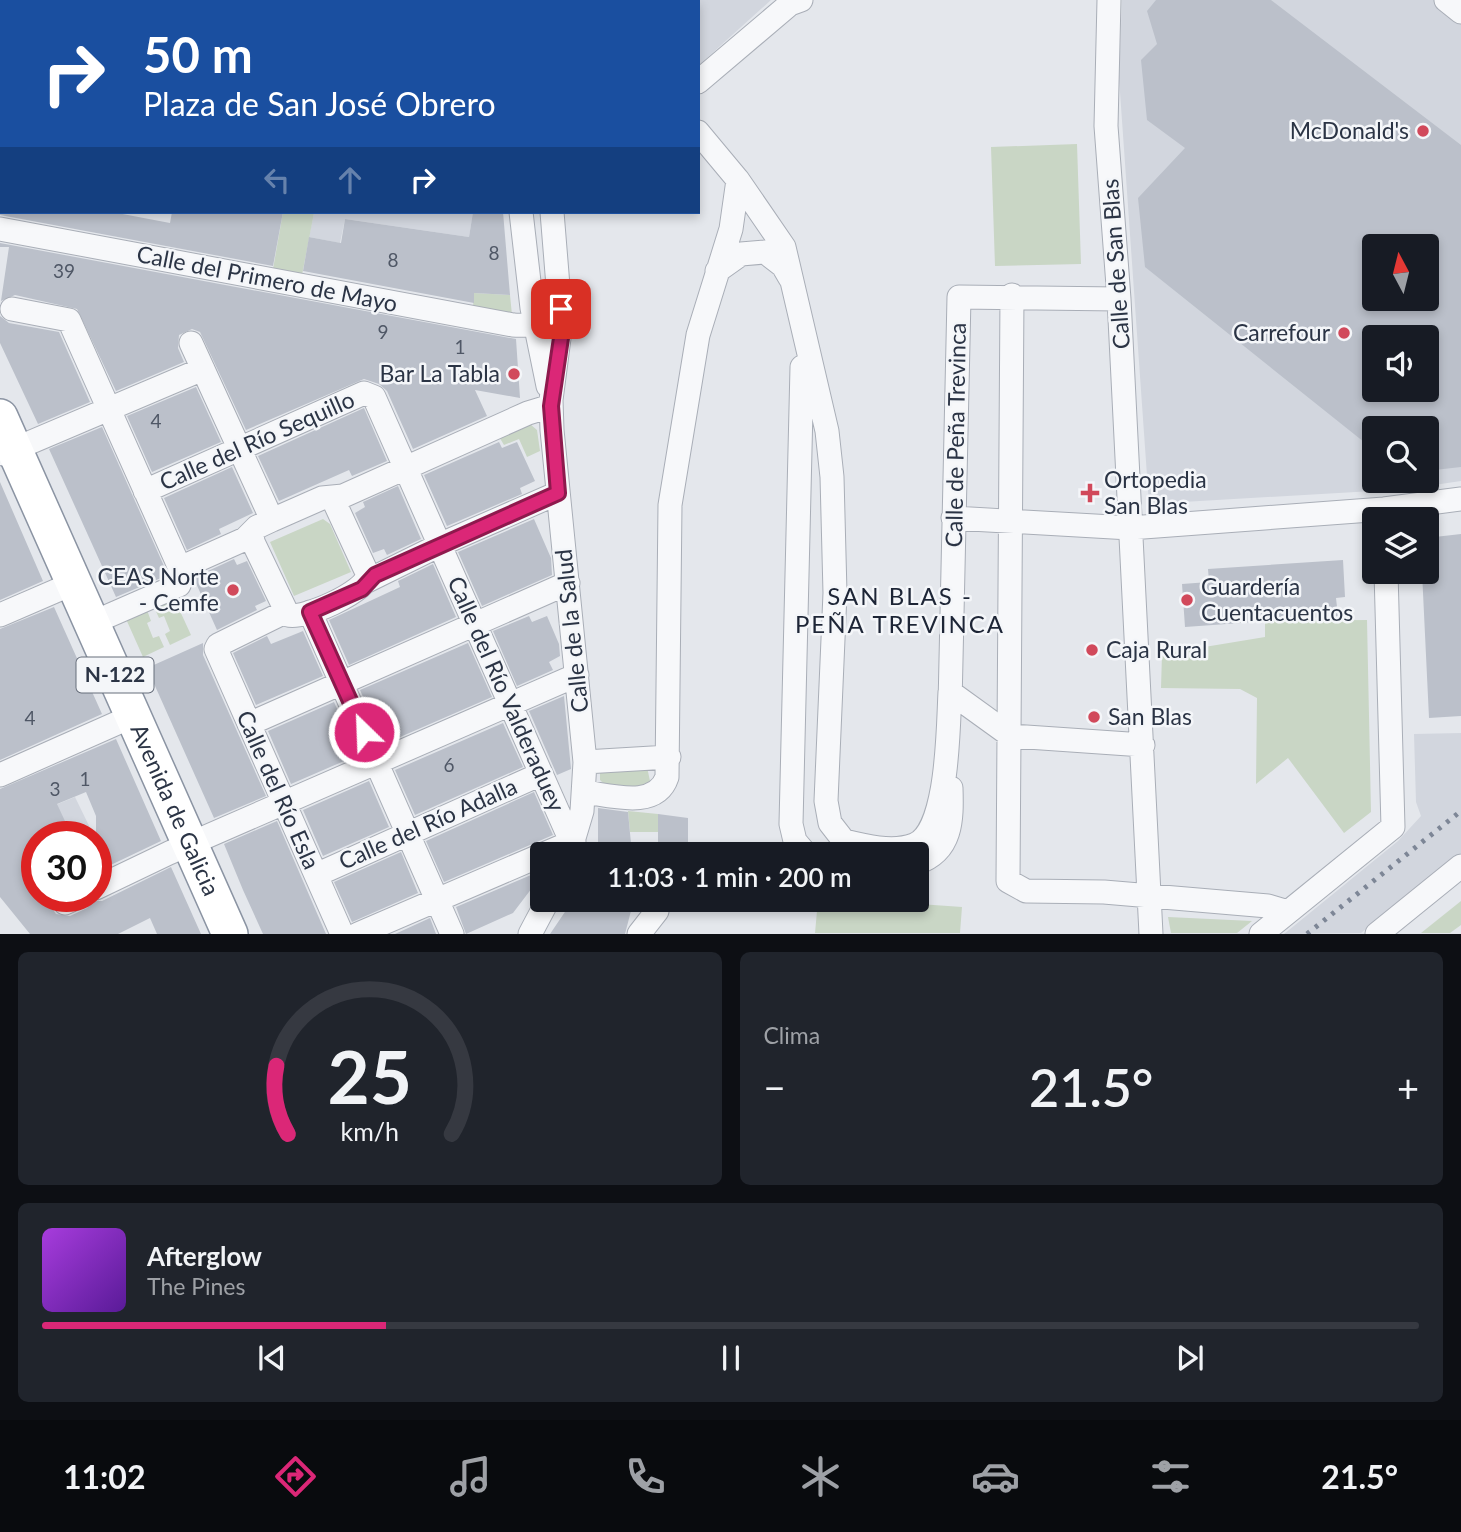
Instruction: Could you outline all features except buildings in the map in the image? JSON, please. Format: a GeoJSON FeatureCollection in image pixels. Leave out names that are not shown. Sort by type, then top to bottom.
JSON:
{"type":"FeatureCollection","features":[{"type":"Feature","properties":{"kind":"highway","name":"Avenida de Galicia"},"geometry":{"type":"LineString","coordinates":[[0,417],[7,453],[74,583],[230,933]]}},
{"type":"Feature","properties":{"kind":"street"},"geometry":{"type":"LineString","coordinates":[[700,80],[790,4],[801,0]]}},
{"type":"Feature","properties":{"kind":"street","name":"Calle de San Blas"},"geometry":{"type":"LineString","coordinates":[[1110,0],[1106,126],[1119,299],[1151,933]]}},
{"type":"Feature","properties":{"kind":"street"},"geometry":{"type":"LineString","coordinates":[[1446,0],[1461,12]]}},
{"type":"Feature","properties":{"kind":"street","name":"Calle de Peña Trevinca"},"geometry":{"type":"LineString","coordinates":[[700,134],[738,180],[784,247],[827,431],[832,477],[834,608],[827,801],[830,823],[844,841],[848,842]]}},
{"type":"Feature","properties":{"kind":"street"},"geometry":{"type":"LineString","coordinates":[[584,778],[650,797],[665,783],[668,757],[670,505],[698,335],[731,229],[738,180]]}},
{"type":"Feature","properties":{"kind":"street"},"geometry":{"type":"LineString","coordinates":[[521,214],[535,324],[551,406]]}},
{"type":"Feature","properties":{"kind":"street"},"geometry":{"type":"LineString","coordinates":[[551,406],[561,338],[552,214]]}},
{"type":"Feature","properties":{"kind":"street","name":"Calle del Primero de Mayo"},"geometry":{"type":"LineString","coordinates":[[0,229],[507,324],[535,324]]}},
{"type":"Feature","properties":{"kind":"street","name":"Calle de Peña Trevinca"},"geometry":{"type":"LineString","coordinates":[[717,271],[741,254],[765,252],[783,266],[793,284]]}},
{"type":"Feature","properties":{"kind":"street"},"geometry":{"type":"LineString","coordinates":[[1012,295],[1009,881],[1026,891],[1268,906],[1288,912]]}},
{"type":"Feature","properties":{"kind":"street","name":"Calle de Peña Trevinca"},"geometry":{"type":"LineString","coordinates":[[929,856],[940,850],[951,831],[950,692],[959,297],[1012,295],[1119,299]]}},
{"type":"Feature","properties":{"kind":"street"},"geometry":{"type":"LineString","coordinates":[[12,309],[69,320],[182,572],[179,584],[92,623]]}},
{"type":"Feature","properties":{"kind":"street"},"geometry":{"type":"LineString","coordinates":[[535,324],[561,309]]}},
{"type":"Feature","properties":{"kind":"street","name":"Calle de Peña Trevinca"},"geometry":{"type":"LineString","coordinates":[[796,842],[791,824],[801,322]]}},
{"type":"Feature","properties":{"kind":"street"},"geometry":{"type":"LineString","coordinates":[[191,343],[272,520]]}},
{"type":"Feature","properties":{"kind":"street"},"geometry":{"type":"LineString","coordinates":[[7,453],[203,369]]}},
{"type":"Feature","properties":{"kind":"street","name":"Calle del Río Sequillo"},"geometry":{"type":"LineString","coordinates":[[145,491],[364,393],[370,394]]}},
{"type":"Feature","properties":{"kind":"street","name":"Calle del Río Valderaduey"},"geometry":{"type":"LineString","coordinates":[[370,394],[406,468],[570,842]]}},
{"type":"Feature","properties":{"kind":"street"},"geometry":{"type":"LineString","coordinates":[[182,572],[272,520],[323,498],[343,496],[528,413],[551,406]]}},
{"type":"Feature","properties":{"kind":"street","name":"Calle de la Salud"},"geometry":{"type":"LineString","coordinates":[[551,406],[584,778],[573,842]]}},
{"type":"Feature","properties":{"kind":"street"},"geometry":{"type":"LineString","coordinates":[[252,533],[253,542],[285,612],[296,617],[359,590],[367,581],[440,545],[558,493]]}},
{"type":"Feature","properties":{"kind":"street"},"geometry":{"type":"LineString","coordinates":[[332,497],[367,573],[367,581]]}},
{"type":"Feature","properties":{"kind":"street"},"geometry":{"type":"LineString","coordinates":[[1420,507],[1461,499]]}},
{"type":"Feature","properties":{"kind":"street"},"geometry":{"type":"LineString","coordinates":[[953,518],[1130,528],[1362,515]]}},
{"type":"Feature","properties":{"kind":"street"},"geometry":{"type":"LineString","coordinates":[[0,615],[74,583]]}},
{"type":"Feature","properties":{"kind":"street"},"geometry":{"type":"LineString","coordinates":[[249,724],[568,583]]}},
{"type":"Feature","properties":{"kind":"street"},"geometry":{"type":"LineString","coordinates":[[1261,933],[1392,827],[1386,584]]}},
{"type":"Feature","properties":{"kind":"street"},"geometry":{"type":"LineString","coordinates":[[796,606],[834,608]]}},
{"type":"Feature","properties":{"kind":"street","name":"Calle del Río Esla"},"geometry":{"type":"LineString","coordinates":[[285,612],[217,647],[342,933]]}},
{"type":"Feature","properties":{"kind":"street"},"geometry":{"type":"LineString","coordinates":[[310,612],[452,933]]}},
{"type":"Feature","properties":{"kind":"street"},"geometry":{"type":"LineString","coordinates":[[112,881],[577,676]]}},
{"type":"Feature","properties":{"kind":"street"},"geometry":{"type":"LineString","coordinates":[[950,692],[1011,736],[1143,745]]}},
{"type":"Feature","properties":{"kind":"street","name":"Calle de Peña Trevinca"},"geometry":{"type":"LineString","coordinates":[[918,842],[930,830],[942,785],[950,692]]}},
{"type":"Feature","properties":{"kind":"street"},"geometry":{"type":"LineString","coordinates":[[0,775],[133,716]]}},
{"type":"Feature","properties":{"kind":"street"},"geometry":{"type":"LineString","coordinates":[[584,778],[668,757]]}},
{"type":"Feature","properties":{"kind":"street","name":"Calle del Río Adalla"},"geometry":{"type":"LineString","coordinates":[[316,875],[408,833],[545,781],[568,791],[584,778]]}},
{"type":"Feature","properties":{"kind":"street"},"geometry":{"type":"LineString","coordinates":[[358,933],[530,864]]}},
{"type":"Feature","properties":{"kind":"street"},"geometry":{"type":"LineString","coordinates":[[1377,933],[1461,866]]}},
{"type":"Feature","properties":{"kind":"street"},"geometry":{"type":"LineString","coordinates":[[530,933],[541,912]]}},
{"type":"Feature","properties":{"kind":"street"},"geometry":{"type":"LineString","coordinates":[[639,933],[656,912]]}},
{"type":"Feature","properties":{"kind":"shaded area"},"geometry":{"type":"Polygon","coordinates":[[[700,0],[771,0],[700,64],[700,0]]]}},
{"type":"Feature","properties":{"kind":"shaded area"},"geometry":{"type":"Polygon","coordinates":[[[1122,0],[1461,0],[1461,481],[1439,484],[1439,416],[1362,416],[1362,492],[1149,504],[1119,78],[1122,0]]]}},
{"type":"Feature","properties":{"kind":"shaded area"},"geometry":{"type":"Polygon","coordinates":[[[314,214],[473,214],[469,237],[345,219],[340,243],[309,237],[314,214]]]}},
{"type":"Feature","properties":{"kind":"shaded area"},"geometry":{"type":"Polygon","coordinates":[[[1461,733],[1461,853],[1361,933],[1284,934],[1398,841],[1421,816],[1416,802],[1414,734],[1461,733]]]}},
{"type":"Feature","properties":{"kind":"shaded area"},"geometry":{"type":"Polygon","coordinates":[[[75,797],[87,821],[63,821],[48,808],[75,797]]]}},
{"type":"Feature","properties":{"kind":"green space"},"geometry":{"type":"Polygon","coordinates":[[[1077,144],[1081,264],[995,266],[991,147],[1077,144]]]}},
{"type":"Feature","properties":{"kind":"green space"},"geometry":{"type":"Polygon","coordinates":[[[283,214],[314,214],[302,275],[273,269],[283,214]]]}},
{"type":"Feature","properties":{"kind":"green space"},"geometry":{"type":"Polygon","coordinates":[[[474,293],[510,295],[512,315],[473,307],[474,293]]]}},
{"type":"Feature","properties":{"kind":"green space"},"geometry":{"type":"Polygon","coordinates":[[[530,424],[537,430],[540,451],[527,457],[519,439],[504,445],[498,435],[530,424]]]}},
{"type":"Feature","properties":{"kind":"green space"},"geometry":{"type":"Polygon","coordinates":[[[323,519],[330,524],[351,572],[294,596],[270,542],[323,519]]]}},
{"type":"Feature","properties":{"kind":"green space"},"geometry":{"type":"Polygon","coordinates":[[[174,598],[191,635],[170,645],[165,634],[170,631],[164,616],[159,618],[154,607],[174,598]]]}},
{"type":"Feature","properties":{"kind":"green space"},"geometry":{"type":"Polygon","coordinates":[[[147,610],[151,621],[147,623],[153,638],[159,636],[164,647],[143,657],[126,619],[147,610]]]}},
{"type":"Feature","properties":{"kind":"green space"},"geometry":{"type":"Polygon","coordinates":[[[1367,620],[1371,812],[1344,833],[1288,758],[1256,784],[1257,698],[1240,689],[1161,688],[1162,654],[1265,637],[1265,621],[1367,620]]]}},
{"type":"Feature","properties":{"kind":"green space"},"geometry":{"type":"Polygon","coordinates":[[[647,767],[650,781],[639,788],[604,784],[600,780],[600,771],[647,767]]]}},
{"type":"Feature","properties":{"kind":"green space"},"geometry":{"type":"Polygon","coordinates":[[[628,811],[658,814],[658,832],[630,832],[628,811]]]}},
{"type":"Feature","properties":{"kind":"green space"},"geometry":{"type":"Polygon","coordinates":[[[1461,901],[1461,925],[1450,933],[1421,933],[1461,901]]]}},
{"type":"Feature","properties":{"kind":"green space"},"geometry":{"type":"Polygon","coordinates":[[[929,905],[962,907],[960,933],[815,933],[817,912],[929,912],[929,905]]]}},
{"type":"Feature","properties":{"kind":"green space"},"geometry":{"type":"Polygon","coordinates":[[[1168,917],[1252,921],[1237,933],[1171,933],[1168,917]]]}},
{"type":"Feature","properties":{"kind":"railway"},"geometry":{"type":"LineString","coordinates":[[1307,934],[1461,811]]}},
{"type":"Feature","properties":{"kind":"place","name":"McDonald's"},"geometry":{"type":"Point","coordinates":[1423,131]}},
{"type":"Feature","properties":{"kind":"place","name":"Carrefour"},"geometry":{"type":"Point","coordinates":[1344,333]}},
{"type":"Feature","properties":{"kind":"place","name":"Bar La Tabla"},"geometry":{"type":"Point","coordinates":[514,374]}},
{"type":"Feature","properties":{"kind":"place","name":"Ortopedia San Blas"},"geometry":{"type":"Point","coordinates":[1090,493]}},
{"type":"Feature","properties":{"kind":"place","name":"CEAS Norte - Cemfe"},"geometry":{"type":"Point","coordinates":[233,590]}},
{"type":"Feature","properties":{"kind":"place","name":"Guardería Cuentacuentos"},"geometry":{"type":"Point","coordinates":[1187,600]}},
{"type":"Feature","properties":{"kind":"place","name":"Caja Rural"},"geometry":{"type":"Point","coordinates":[1092,650]}},
{"type":"Feature","properties":{"kind":"place","name":"San Blas"},"geometry":{"type":"Point","coordinates":[1094,717]}},
{"type":"Feature","properties":{"kind":"district","name":"SAN BLAS - PEÑA TREVINCA"},"geometry":{"type":"Point","coordinates":[900,611]}},
{"type":"Feature","properties":{"kind":"route"},"geometry":{"type":"LineString","coordinates":[[364,732],[310,612],[362,589],[375,575],[558,493],[551,406],[561,338],[561,309]]}}]}
